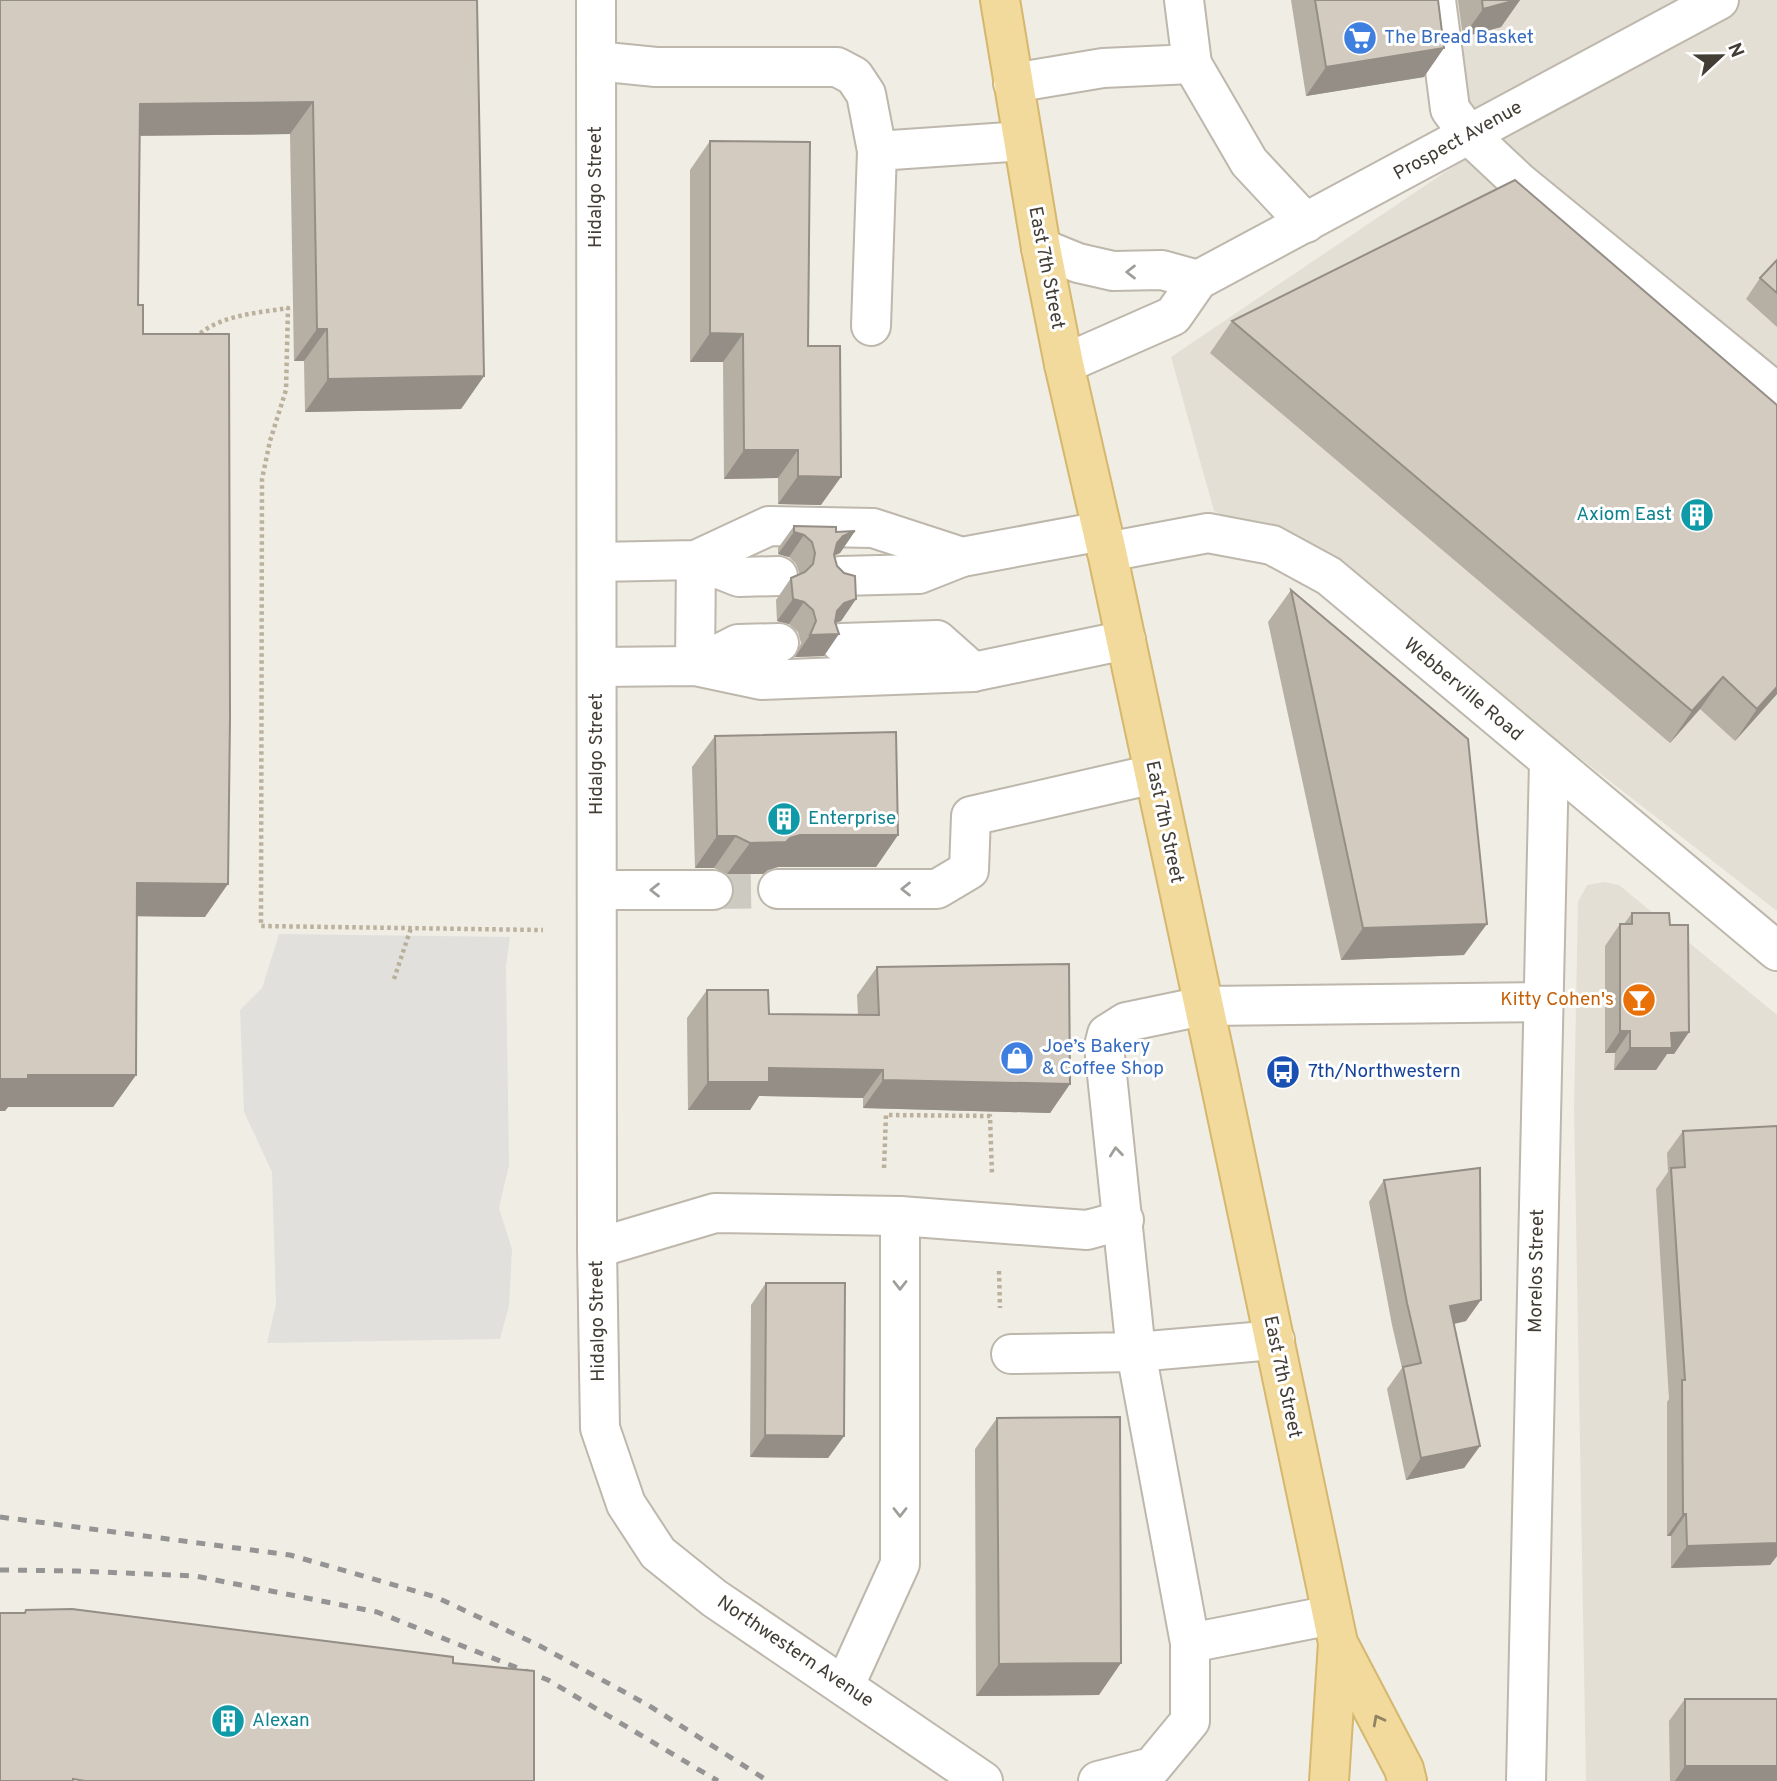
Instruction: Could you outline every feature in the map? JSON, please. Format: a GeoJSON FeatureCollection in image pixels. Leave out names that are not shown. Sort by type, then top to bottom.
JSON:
{"type":"FeatureCollection","features":[{"type":"Feature","properties":{"kind":"main road","name":"East 7th Street"},"geometry":{"type":"LineString","coordinates":[[1000,0],[1041,248],[1064,364],[1126,640],[1335,1629],[1329,1781]]}},
{"type":"Feature","properties":{"kind":"main road","name":"East 7th Street"},"geometry":{"type":"LineString","coordinates":[[1335,1629],[1404,1769],[1407,1781]]}},
{"type":"Feature","properties":{"kind":"street","name":"Hidalgo Street"},"geometry":{"type":"LineString","coordinates":[[596,0],[597,1248],[600,1428],[626,1504]]}},
{"type":"Feature","properties":{"kind":"street"},"geometry":{"type":"LineString","coordinates":[[1184,0],[1192,64],[1249,162],[1306,223]]}},
{"type":"Feature","properties":{"kind":"street"},"geometry":{"type":"LineString","coordinates":[[1436,0],[1450,109],[1469,135],[1519,182],[1777,393]]}},
{"type":"Feature","properties":{"kind":"street","name":"Prospect Avenue"},"geometry":{"type":"LineString","coordinates":[[1064,364],[1173,316],[1198,280],[1719,0]]}},
{"type":"Feature","properties":{"kind":"street"},"geometry":{"type":"LineString","coordinates":[[596,61],[656,66],[837,67],[854,76],[866,94],[877,151],[871,326]]}},
{"type":"Feature","properties":{"kind":"street"},"geometry":{"type":"LineString","coordinates":[[1013,83],[1103,68],[1192,64]]}},
{"type":"Feature","properties":{"kind":"street"},"geometry":{"type":"LineString","coordinates":[[877,151],[1023,141]]}},
{"type":"Feature","properties":{"kind":"street"},"geometry":{"type":"LineString","coordinates":[[1041,248],[1113,271],[1162,270],[1198,280]]}},
{"type":"Feature","properties":{"kind":"street"},"geometry":{"type":"LineString","coordinates":[[696,561],[769,526],[873,528],[962,557]]}},
{"type":"Feature","properties":{"kind":"street","name":"Webberville Road"},"geometry":{"type":"LineString","coordinates":[[840,576],[919,574],[962,557],[1208,533],[1272,545],[1329,576],[1777,951]]}},
{"type":"Feature","properties":{"kind":"street"},"geometry":{"type":"LineString","coordinates":[[695,666],[696,561]]}},
{"type":"Feature","properties":{"kind":"street"},"geometry":{"type":"LineString","coordinates":[[597,562],[696,561],[740,577],[778,576]]}},
{"type":"Feature","properties":{"kind":"street"},"geometry":{"type":"LineString","coordinates":[[841,643],[937,640],[973,671]]}},
{"type":"Feature","properties":{"kind":"street"},"geometry":{"type":"LineString","coordinates":[[597,667],[695,666],[761,680],[973,671],[1126,640]]}},
{"type":"Feature","properties":{"kind":"street"},"geometry":{"type":"LineString","coordinates":[[695,666],[738,643],[779,643]]}},
{"type":"Feature","properties":{"kind":"street","name":"Morelos Street"},"geometry":{"type":"LineString","coordinates":[[1526,1781],[1549,762]]}},
{"type":"Feature","properties":{"kind":"street"},"geometry":{"type":"LineString","coordinates":[[778,889],[937,889],[970,870],[971,816],[1154,774]]}},
{"type":"Feature","properties":{"kind":"street"},"geometry":{"type":"LineString","coordinates":[[597,890],[713,890]]}},
{"type":"Feature","properties":{"kind":"street"},"geometry":{"type":"LineString","coordinates":[[1098,1781],[1152,1767],[1190,1721],[1190,1643],[1136,1352],[1105,1059],[1107,1034],[1126,1023],[1203,1006],[1543,1002]]}},
{"type":"Feature","properties":{"kind":"street"},"geometry":{"type":"LineString","coordinates":[[597,1248],[715,1213],[900,1216],[1087,1230],[1124,1220]]}},
{"type":"Feature","properties":{"kind":"street"},"geometry":{"type":"LineString","coordinates":[[845,1685],[900,1564],[900,1216]]}},
{"type":"Feature","properties":{"kind":"street"},"geometry":{"type":"LineString","coordinates":[[1006,1336],[1136,1352],[1275,1340]]}},
{"type":"Feature","properties":{"kind":"street","name":"Northwestern Avenue"},"geometry":{"type":"LineString","coordinates":[[626,1504],[658,1553],[714,1598],[983,1781]]}},
{"type":"Feature","properties":{"kind":"street"},"geometry":{"type":"LineString","coordinates":[[1190,1643],[1335,1629]]}},
{"type":"Feature","properties":{"kind":"path"},"geometry":{"type":"LineString","coordinates":[[190,343],[202,330],[232,317],[288,308],[286,390],[270,440],[262,479],[261,926],[543,930]]}},
{"type":"Feature","properties":{"kind":"path"},"geometry":{"type":"LineString","coordinates":[[394,978],[411,928]]}},
{"type":"Feature","properties":{"kind":"path"},"geometry":{"type":"LineString","coordinates":[[884,1170],[886,1115],[990,1116],[992,1183]]}},
{"type":"Feature","properties":{"kind":"path"},"geometry":{"type":"LineString","coordinates":[[998,1263],[1006,1336]]}},
{"type":"Feature","properties":{"kind":"shaded area"},"geometry":{"type":"Polygon","coordinates":[[[1417,0],[1777,0],[1777,911],[1321,557],[1214,511],[1171,357],[1463,160],[1430,108],[1417,0]]]}},
{"type":"Feature","properties":{"kind":"shaded area"},"geometry":{"type":"Polygon","coordinates":[[[1604,882],[1619,885],[1777,1015],[1777,1781],[1586,1781],[1574,1109],[1578,902],[1587,885],[1604,882]]]}},
{"type":"Feature","properties":{"kind":"shaded area"},"geometry":{"type":"Polygon","coordinates":[[[279,934],[510,937],[506,966],[509,1165],[499,1208],[512,1249],[509,1306],[500,1339],[267,1343],[276,1304],[272,1172],[244,1112],[240,1010],[262,988],[279,934]]]}},
{"type":"Feature","properties":{"kind":"building"},"geometry":{"type":"Polygon","coordinates":[[[0,0],[477,0],[484,376],[328,379],[327,329],[317,329],[313,102],[140,104],[138,305],[143,305],[143,334],[229,334],[230,717],[228,884],[137,883],[136,1075],[28,1075],[28,1079],[0,1079],[0,0]]]}},
{"type":"Feature","properties":{"kind":"building"},"geometry":{"type":"Polygon","coordinates":[[[1315,0],[1438,0],[1444,48],[1326,67],[1315,0]]]}},
{"type":"Feature","properties":{"kind":"building"},"geometry":{"type":"Polygon","coordinates":[[[1482,0],[1516,0],[1483,9],[1482,0]]]}},
{"type":"Feature","properties":{"kind":"building"},"geometry":{"type":"Polygon","coordinates":[[[710,141],[810,142],[808,346],[840,346],[841,477],[798,476],[798,450],[744,450],[743,334],[710,333],[710,141]]]}},
{"type":"Feature","properties":{"kind":"building","name":"Axiom East"},"geometry":{"type":"Polygon","coordinates":[[[1515,180],[1777,405],[1777,687],[1757,709],[1723,677],[1692,711],[1232,321],[1515,180]]]}},
{"type":"Feature","properties":{"kind":"building"},"geometry":{"type":"Polygon","coordinates":[[[1777,260],[1777,293],[1760,278],[1777,260]]]}},
{"type":"Feature","properties":{"kind":"building"},"geometry":{"type":"Polygon","coordinates":[[[794,526],[836,527],[836,532],[855,531],[843,536],[837,543],[834,555],[837,566],[844,573],[855,576],[856,599],[844,603],[837,611],[835,622],[839,634],[810,635],[816,621],[813,610],[804,602],[793,599],[791,578],[805,572],[813,564],[815,553],[812,542],[804,535],[794,532],[794,526]]]}},
{"type":"Feature","properties":{"kind":"building"},"geometry":{"type":"Polygon","coordinates":[[[1291,590],[1468,739],[1487,924],[1363,928],[1291,590]]]}},
{"type":"Feature","properties":{"kind":"building"},"geometry":{"type":"Polygon","coordinates":[[[896,732],[898,835],[800,835],[786,842],[750,843],[736,836],[717,836],[715,736],[896,732]]]}},
{"type":"Feature","properties":{"kind":"building","name":"Kitty Cohen's"},"geometry":{"type":"Polygon","coordinates":[[[1632,913],[1669,913],[1670,925],[1688,925],[1689,1032],[1671,1033],[1672,1048],[1630,1048],[1630,1031],[1620,1031],[1620,924],[1632,924],[1632,913]]]}},
{"type":"Feature","properties":{"kind":"building"},"geometry":{"type":"Polygon","coordinates":[[[1069,964],[1070,1084],[883,1080],[883,1070],[769,1068],[769,1082],[708,1082],[707,990],[768,990],[769,1014],[879,1015],[877,967],[1069,964]]]}},
{"type":"Feature","properties":{"kind":"building"},"geometry":{"type":"Polygon","coordinates":[[[1777,1126],[1777,1543],[1687,1546],[1686,1514],[1683,1514],[1682,1380],[1685,1380],[1671,1168],[1685,1167],[1683,1131],[1777,1126]]]}},
{"type":"Feature","properties":{"kind":"building"},"geometry":{"type":"Polygon","coordinates":[[[1480,1168],[1481,1300],[1450,1306],[1480,1446],[1421,1458],[1403,1367],[1421,1363],[1384,1180],[1480,1168]]]}},
{"type":"Feature","properties":{"kind":"building"},"geometry":{"type":"Polygon","coordinates":[[[766,1283],[845,1283],[844,1436],[765,1435],[766,1283]]]}},
{"type":"Feature","properties":{"kind":"building"},"geometry":{"type":"Polygon","coordinates":[[[1120,1417],[1121,1663],[999,1664],[997,1418],[1120,1417]]]}},
{"type":"Feature","properties":{"kind":"building"},"geometry":{"type":"Polygon","coordinates":[[[72,1609],[453,1657],[453,1663],[534,1671],[534,1781],[0,1781],[0,1613],[72,1609]]]}},
{"type":"Feature","properties":{"kind":"building"},"geometry":{"type":"Polygon","coordinates":[[[1685,1699],[1777,1699],[1777,1766],[1685,1766],[1685,1699]]]}},
{"type":"Feature","properties":{"kind":"tunnel"},"geometry":{"type":"LineString","coordinates":[[713,890],[778,889]]}},
{"type":"Feature","properties":{"kind":"railway"},"geometry":{"type":"LineString","coordinates":[[0,1517],[290,1555],[436,1597],[540,1646],[648,1705],[768,1781]]}},
{"type":"Feature","properties":{"kind":"railway"},"geometry":{"type":"LineString","coordinates":[[0,1570],[195,1576],[377,1612],[548,1680],[718,1781]]}},
{"type":"Feature","properties":{"kind":"place","name":"The Bread Basket"},"geometry":{"type":"Point","coordinates":[1360,38]}},
{"type":"Feature","properties":{"kind":"place","name":"Axiom East"},"geometry":{"type":"Point","coordinates":[1697,515]}},
{"type":"Feature","properties":{"kind":"place","name":"Enterprise"},"geometry":{"type":"Point","coordinates":[784,819]}},
{"type":"Feature","properties":{"kind":"place","name":"Kitty Cohen's"},"geometry":{"type":"Point","coordinates":[1639,1000]}},
{"type":"Feature","properties":{"kind":"place","name":"Joe’s Bakery & Coffee Shop"},"geometry":{"type":"Point","coordinates":[1017,1058]}},
{"type":"Feature","properties":{"kind":"place","name":"7th/Northwestern"},"geometry":{"type":"Point","coordinates":[1283,1072]}},
{"type":"Feature","properties":{"kind":"place","name":"Alexan"},"geometry":{"type":"Point","coordinates":[228,1721]}}]}
